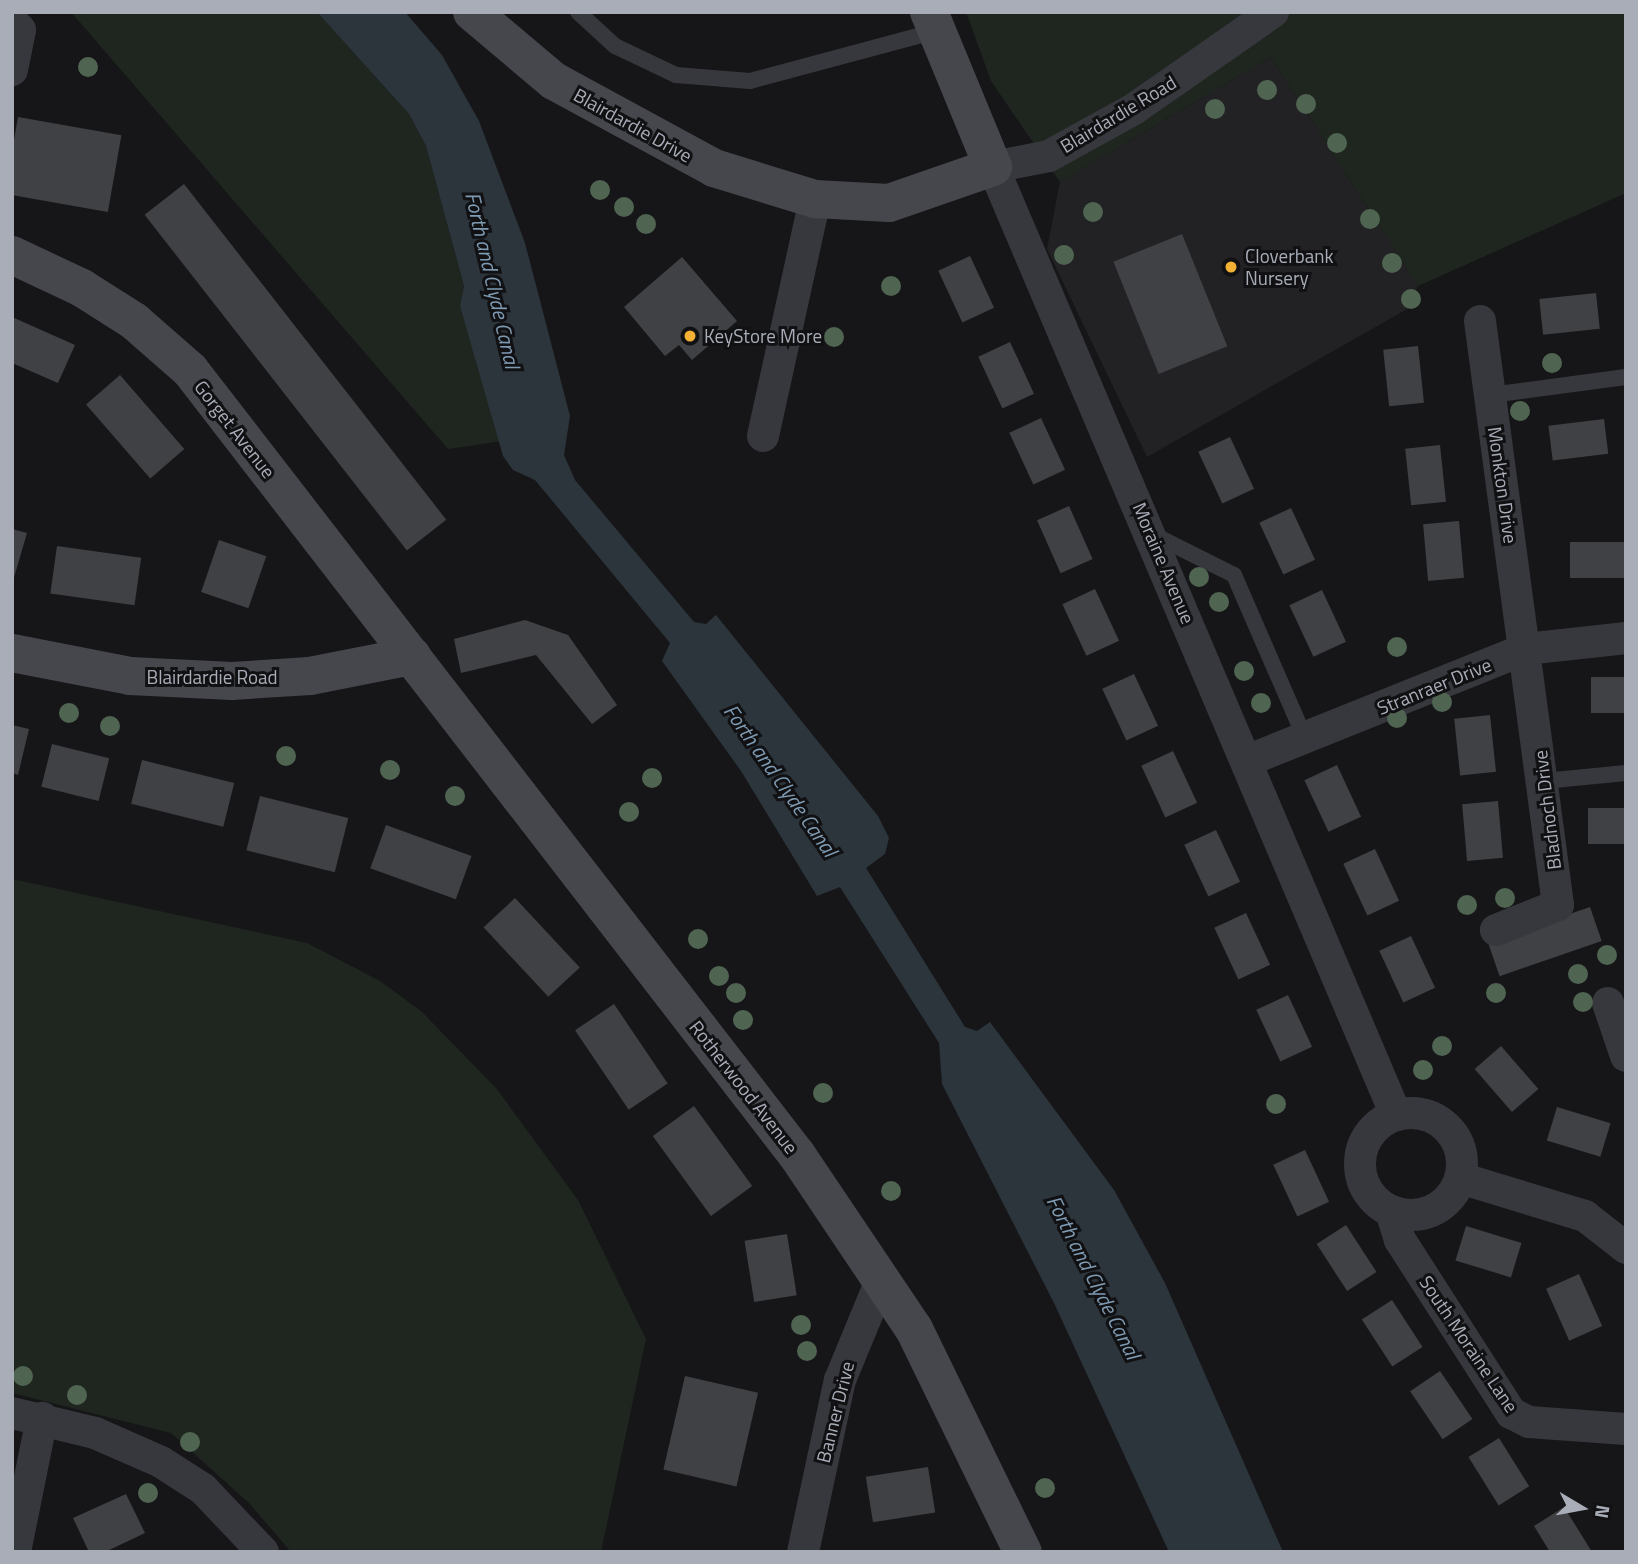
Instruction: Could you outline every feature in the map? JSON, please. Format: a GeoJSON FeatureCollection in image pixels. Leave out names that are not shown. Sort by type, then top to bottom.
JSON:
{"type":"FeatureCollection","features":[{"type":"Feature","properties":{"kind":"street","name":"Blairdardie Drive"},"geometry":{"type":"LineString","coordinates":[[472,12],[554,81],[633,128],[714,168],[816,199]]}},
{"type":"Feature","properties":{"kind":"street","name":"Blairdardie Road"},"geometry":{"type":"LineString","coordinates":[[816,199],[889,203],[993,167],[1049,156],[1134,108],[1273,12]]}},
{"type":"Feature","properties":{"kind":"street"},"geometry":{"type":"LineString","coordinates":[[12,20],[20,30],[12,70]]}},
{"type":"Feature","properties":{"kind":"street","name":"Moraine Avenue"},"geometry":{"type":"LineString","coordinates":[[933,22],[1249,760],[1396,1115]]}},
{"type":"Feature","properties":{"kind":"street"},"geometry":{"type":"LineString","coordinates":[[762,436],[816,199]]}},
{"type":"Feature","properties":{"kind":"street","name":"Gorget Avenue"},"geometry":{"type":"LineString","coordinates":[[12,256],[103,301],[190,370],[412,656]]}},
{"type":"Feature","properties":{"kind":"street","name":"Monkton Drive"},"geometry":{"type":"LineString","coordinates":[[1480,321],[1525,649]]}},
{"type":"Feature","properties":{"kind":"street","name":"Stranraer Drive"},"geometry":{"type":"LineString","coordinates":[[1249,760],[1525,649],[1626,638]]}},
{"type":"Feature","properties":{"kind":"street","name":"Bladnoch Drive"},"geometry":{"type":"LineString","coordinates":[[1496,930],[1558,905],[1525,649]]}},
{"type":"Feature","properties":{"kind":"street","name":"Blairdardie Road"},"geometry":{"type":"LineString","coordinates":[[12,653],[130,676],[232,681],[310,676],[412,656]]}},
{"type":"Feature","properties":{"kind":"street","name":"Rotherwood Avenue"},"geometry":{"type":"LineString","coordinates":[[412,656],[797,1155],[882,1278],[951,1396],[1023,1552]]}},
{"type":"Feature","properties":{"kind":"street"},"geometry":{"type":"LineString","coordinates":[[1608,1003],[1626,1056]]}},
{"type":"Feature","properties":{"kind":"street"},"geometry":{"type":"LineString","coordinates":[[1415,1112],[1447,1127],[1460,1151],[1460,1178],[1433,1209],[1391,1211],[1365,1187],[1361,1161],[1368,1136],[1396,1115],[1415,1112]]}},
{"type":"Feature","properties":{"kind":"street"},"geometry":{"type":"LineString","coordinates":[[1460,1178],[1585,1216],[1625,1245]]}},
{"type":"Feature","properties":{"kind":"street","name":"South Moraine Lane"},"geometry":{"type":"LineString","coordinates":[[1391,1211],[1400,1240],[1511,1413],[1529,1422],[1626,1429]]}},
{"type":"Feature","properties":{"kind":"street","name":"Banner Drive"},"geometry":{"type":"LineString","coordinates":[[803,1552],[840,1380],[882,1278]]}},
{"type":"Feature","properties":{"kind":"street"},"geometry":{"type":"LineString","coordinates":[[15,1552],[27,1416],[161,1462],[203,1489],[263,1552]]}},
{"type":"Feature","properties":{"kind":"lane"},"geometry":{"type":"LineString","coordinates":[[578,12],[615,46],[676,75],[750,81],[933,22]]}},
{"type":"Feature","properties":{"kind":"lane"},"geometry":{"type":"LineString","coordinates":[[1490,395],[1626,377]]}},
{"type":"Feature","properties":{"kind":"lane"},"geometry":{"type":"LineString","coordinates":[[1152,534],[1234,575],[1306,738]]}},
{"type":"Feature","properties":{"kind":"lane"},"geometry":{"type":"LineString","coordinates":[[1544,781],[1626,772]]}},
{"type":"Feature","properties":{"kind":"shaded area"},"geometry":{"type":"Polygon","coordinates":[[[71,12],[317,12],[409,114],[426,146],[464,286],[460,306],[502,441],[448,449],[71,12]]]}},
{"type":"Feature","properties":{"kind":"shaded area"},"geometry":{"type":"Polygon","coordinates":[[[966,12],[1626,12],[1626,193],[1418,286],[1271,57],[1060,182],[991,81],[966,12]]]}},
{"type":"Feature","properties":{"kind":"shaded area","name":"Cloverbank Nursery"},"geometry":{"type":"Polygon","coordinates":[[[1271,57],[1418,286],[1409,308],[1147,457],[1047,249],[1060,182],[1271,57]]]}},
{"type":"Feature","properties":{"kind":"shaded area"},"geometry":{"type":"Polygon","coordinates":[[[12,879],[307,943],[380,981],[421,1011],[496,1088],[578,1200],[646,1339],[601,1552],[291,1552],[250,1504],[171,1433],[12,1393],[12,879]]]}},
{"type":"Feature","properties":{"kind":"water","name":"Forth and Clyde Canal"},"geometry":{"type":"Polygon","coordinates":[[[317,12],[405,12],[442,55],[479,121],[525,243],[570,416],[564,455],[575,480],[694,622],[706,624],[716,615],[878,816],[889,838],[885,854],[866,868],[965,1027],[977,1031],[990,1022],[1114,1190],[1165,1283],[1283,1552],[1169,1552],[1054,1303],[942,1084],[939,1043],[840,887],[817,896],[741,771],[662,661],[670,643],[535,480],[513,470],[503,456],[460,306],[464,286],[426,146],[409,114],[317,12]]]}},
{"type":"Feature","properties":{"kind":"building"},"geometry":{"type":"Polygon","coordinates":[[[18,117],[121,135],[108,212],[12,195],[12,151],[18,117]]]}},
{"type":"Feature","properties":{"kind":"building"},"geometry":{"type":"Polygon","coordinates":[[[184,184],[446,520],[407,550],[145,215],[184,184]]]}},
{"type":"Feature","properties":{"kind":"building"},"geometry":{"type":"Polygon","coordinates":[[[1182,234],[1227,346],[1159,374],[1113,262],[1182,234]]]}},
{"type":"Feature","properties":{"kind":"building"},"geometry":{"type":"Polygon","coordinates":[[[970,256],[994,308],[962,322],[938,271],[970,256]]]}},
{"type":"Feature","properties":{"kind":"building"},"geometry":{"type":"Polygon","coordinates":[[[682,257],[737,321],[692,360],[679,345],[665,356],[624,307],[682,257]]]}},
{"type":"Feature","properties":{"kind":"building"},"geometry":{"type":"Polygon","coordinates":[[[1596,293],[1600,329],[1543,335],[1539,299],[1596,293]]]}},
{"type":"Feature","properties":{"kind":"building"},"geometry":{"type":"Polygon","coordinates":[[[12,317],[75,345],[58,383],[12,363],[12,317]]]}},
{"type":"Feature","properties":{"kind":"building"},"geometry":{"type":"Polygon","coordinates":[[[1010,342],[1034,394],[1002,408],[978,357],[1010,342]]]}},
{"type":"Feature","properties":{"kind":"building"},"geometry":{"type":"Polygon","coordinates":[[[1418,346],[1424,403],[1389,406],[1383,350],[1418,346]]]}},
{"type":"Feature","properties":{"kind":"building"},"geometry":{"type":"Polygon","coordinates":[[[120,375],[184,449],[150,478],[86,405],[120,375]]]}},
{"type":"Feature","properties":{"kind":"building"},"geometry":{"type":"Polygon","coordinates":[[[1041,418],[1065,470],[1033,484],[1009,433],[1041,418]]]}},
{"type":"Feature","properties":{"kind":"building"},"geometry":{"type":"Polygon","coordinates":[[[1604,419],[1608,454],[1553,461],[1548,426],[1604,419]]]}},
{"type":"Feature","properties":{"kind":"building"},"geometry":{"type":"Polygon","coordinates":[[[1230,437],[1254,489],[1222,503],[1198,452],[1230,437]]]}},
{"type":"Feature","properties":{"kind":"building"},"geometry":{"type":"Polygon","coordinates":[[[1440,445],[1446,502],[1411,505],[1405,449],[1440,445]]]}},
{"type":"Feature","properties":{"kind":"building"},"geometry":{"type":"Polygon","coordinates":[[[1069,506],[1093,559],[1061,573],[1037,520],[1069,506]]]}},
{"type":"Feature","properties":{"kind":"building"},"geometry":{"type":"Polygon","coordinates":[[[1291,508],[1315,560],[1283,574],[1259,523],[1291,508]]]}},
{"type":"Feature","properties":{"kind":"building"},"geometry":{"type":"Polygon","coordinates":[[[1459,521],[1464,578],[1428,581],[1423,524],[1459,521]]]}},
{"type":"Feature","properties":{"kind":"building"},"geometry":{"type":"Polygon","coordinates":[[[12,529],[27,533],[13,581],[12,581],[12,529]]]}},
{"type":"Feature","properties":{"kind":"building"},"geometry":{"type":"Polygon","coordinates":[[[219,540],[266,556],[248,608],[201,592],[219,540]]]}},
{"type":"Feature","properties":{"kind":"building"},"geometry":{"type":"Polygon","coordinates":[[[1570,542],[1626,542],[1626,578],[1570,578],[1570,542]]]}},
{"type":"Feature","properties":{"kind":"building"},"geometry":{"type":"Polygon","coordinates":[[[57,546],[141,558],[134,605],[50,594],[57,546]]]}},
{"type":"Feature","properties":{"kind":"building"},"geometry":{"type":"Polygon","coordinates":[[[1095,589],[1119,641],[1086,656],[1062,604],[1095,589]]]}},
{"type":"Feature","properties":{"kind":"building"},"geometry":{"type":"Polygon","coordinates":[[[1322,590],[1346,642],[1313,657],[1289,605],[1322,590]]]}},
{"type":"Feature","properties":{"kind":"building"},"geometry":{"type":"Polygon","coordinates":[[[525,620],[568,635],[617,705],[592,724],[536,655],[461,673],[454,639],[525,620]]]}},
{"type":"Feature","properties":{"kind":"building"},"geometry":{"type":"Polygon","coordinates":[[[1134,674],[1158,726],[1126,740],[1102,689],[1134,674]]]}},
{"type":"Feature","properties":{"kind":"building"},"geometry":{"type":"Polygon","coordinates":[[[1591,677],[1626,677],[1626,713],[1591,713],[1591,677]]]}},
{"type":"Feature","properties":{"kind":"building"},"geometry":{"type":"Polygon","coordinates":[[[1490,715],[1496,772],[1460,775],[1454,719],[1490,715]]]}},
{"type":"Feature","properties":{"kind":"building"},"geometry":{"type":"Polygon","coordinates":[[[12,725],[29,729],[18,775],[12,773],[12,725]]]}},
{"type":"Feature","properties":{"kind":"building"},"geometry":{"type":"Polygon","coordinates":[[[52,744],[109,758],[99,801],[41,787],[52,744]]]}},
{"type":"Feature","properties":{"kind":"building"},"geometry":{"type":"Polygon","coordinates":[[[1173,751],[1197,803],[1165,817],[1141,766],[1173,751]]]}},
{"type":"Feature","properties":{"kind":"building"},"geometry":{"type":"Polygon","coordinates":[[[142,760],[234,783],[223,827],[131,804],[142,760]]]}},
{"type":"Feature","properties":{"kind":"building"},"geometry":{"type":"Polygon","coordinates":[[[1337,765],[1361,817],[1328,832],[1304,780],[1337,765]]]}},
{"type":"Feature","properties":{"kind":"building"},"geometry":{"type":"Polygon","coordinates":[[[260,796],[348,818],[335,872],[246,850],[260,796]]]}},
{"type":"Feature","properties":{"kind":"building"},"geometry":{"type":"Polygon","coordinates":[[[1498,801],[1503,858],[1467,861],[1462,804],[1498,801]]]}},
{"type":"Feature","properties":{"kind":"building"},"geometry":{"type":"Polygon","coordinates":[[[1588,808],[1626,808],[1626,844],[1588,844],[1588,808]]]}},
{"type":"Feature","properties":{"kind":"building"},"geometry":{"type":"Polygon","coordinates":[[[386,825],[472,856],[456,899],[370,868],[386,825]]]}},
{"type":"Feature","properties":{"kind":"building"},"geometry":{"type":"Polygon","coordinates":[[[1216,830],[1240,882],[1208,896],[1184,845],[1216,830]]]}},
{"type":"Feature","properties":{"kind":"building"},"geometry":{"type":"Polygon","coordinates":[[[1375,849],[1399,901],[1367,915],[1343,864],[1375,849]]]}},
{"type":"Feature","properties":{"kind":"building"},"geometry":{"type":"Polygon","coordinates":[[[515,898],[580,967],[548,997],[484,927],[515,898]]]}},
{"type":"Feature","properties":{"kind":"building"},"geometry":{"type":"Polygon","coordinates":[[[1590,907],[1602,941],[1500,976],[1488,942],[1590,907]]]}},
{"type":"Feature","properties":{"kind":"building"},"geometry":{"type":"Polygon","coordinates":[[[1246,913],[1270,965],[1238,979],[1214,928],[1246,913]]]}},
{"type":"Feature","properties":{"kind":"building"},"geometry":{"type":"Polygon","coordinates":[[[1411,936],[1435,988],[1403,1002],[1379,951],[1411,936]]]}},
{"type":"Feature","properties":{"kind":"building"},"geometry":{"type":"Polygon","coordinates":[[[1288,995],[1312,1047],[1280,1061],[1256,1010],[1288,995]]]}},
{"type":"Feature","properties":{"kind":"building"},"geometry":{"type":"Polygon","coordinates":[[[614,1004],[668,1084],[629,1110],[575,1030],[614,1004]]]}},
{"type":"Feature","properties":{"kind":"building"},"geometry":{"type":"Polygon","coordinates":[[[1501,1046],[1538,1089],[1512,1112],[1475,1069],[1501,1046]]]}},
{"type":"Feature","properties":{"kind":"building"},"geometry":{"type":"Polygon","coordinates":[[[694,1106],[752,1186],[711,1216],[653,1136],[694,1106]]]}},
{"type":"Feature","properties":{"kind":"building"},"geometry":{"type":"Polygon","coordinates":[[[1557,1107],[1611,1123],[1600,1157],[1547,1140],[1557,1107]]]}},
{"type":"Feature","properties":{"kind":"building"},"geometry":{"type":"Polygon","coordinates":[[[1305,1150],[1329,1202],[1297,1216],[1273,1165],[1305,1150]]]}},
{"type":"Feature","properties":{"kind":"building"},"geometry":{"type":"Polygon","coordinates":[[[1346,1225],[1376,1272],[1347,1291],[1317,1244],[1346,1225]]]}},
{"type":"Feature","properties":{"kind":"building"},"geometry":{"type":"Polygon","coordinates":[[[1466,1226],[1521,1243],[1511,1277],[1455,1260],[1466,1226]]]}},
{"type":"Feature","properties":{"kind":"building"},"geometry":{"type":"Polygon","coordinates":[[[787,1234],[797,1295],[754,1302],[745,1241],[787,1234]]]}},
{"type":"Feature","properties":{"kind":"building"},"geometry":{"type":"Polygon","coordinates":[[[1579,1274],[1602,1326],[1569,1341],[1546,1289],[1579,1274]]]}},
{"type":"Feature","properties":{"kind":"building"},"geometry":{"type":"Polygon","coordinates":[[[1392,1300],[1422,1347],[1392,1367],[1362,1320],[1392,1300]]]}},
{"type":"Feature","properties":{"kind":"building"},"geometry":{"type":"Polygon","coordinates":[[[1440,1371],[1472,1419],[1443,1439],[1410,1391],[1440,1371]]]}},
{"type":"Feature","properties":{"kind":"building"},"geometry":{"type":"Polygon","coordinates":[[[685,1376],[758,1393],[736,1486],[663,1470],[685,1376]]]}},
{"type":"Feature","properties":{"kind":"building"},"geometry":{"type":"Polygon","coordinates":[[[1499,1438],[1529,1486],[1499,1505],[1468,1457],[1499,1438]]]}},
{"type":"Feature","properties":{"kind":"building"},"geometry":{"type":"Polygon","coordinates":[[[928,1467],[935,1512],[873,1522],[866,1477],[928,1467]]]}},
{"type":"Feature","properties":{"kind":"building"},"geometry":{"type":"Polygon","coordinates":[[[126,1494],[145,1533],[105,1552],[89,1552],[73,1518],[126,1494]]]}},
{"type":"Feature","properties":{"kind":"building"},"geometry":{"type":"Polygon","coordinates":[[[1564,1507],[1592,1552],[1550,1552],[1534,1526],[1564,1507]]]}},
{"type":"Feature","properties":{"kind":"place","name":"Cloverbank Nursery"},"geometry":{"type":"Point","coordinates":[1231,267]}},
{"type":"Feature","properties":{"kind":"place","name":"KeyStore More"},"geometry":{"type":"Point","coordinates":[690,336]}}]}
